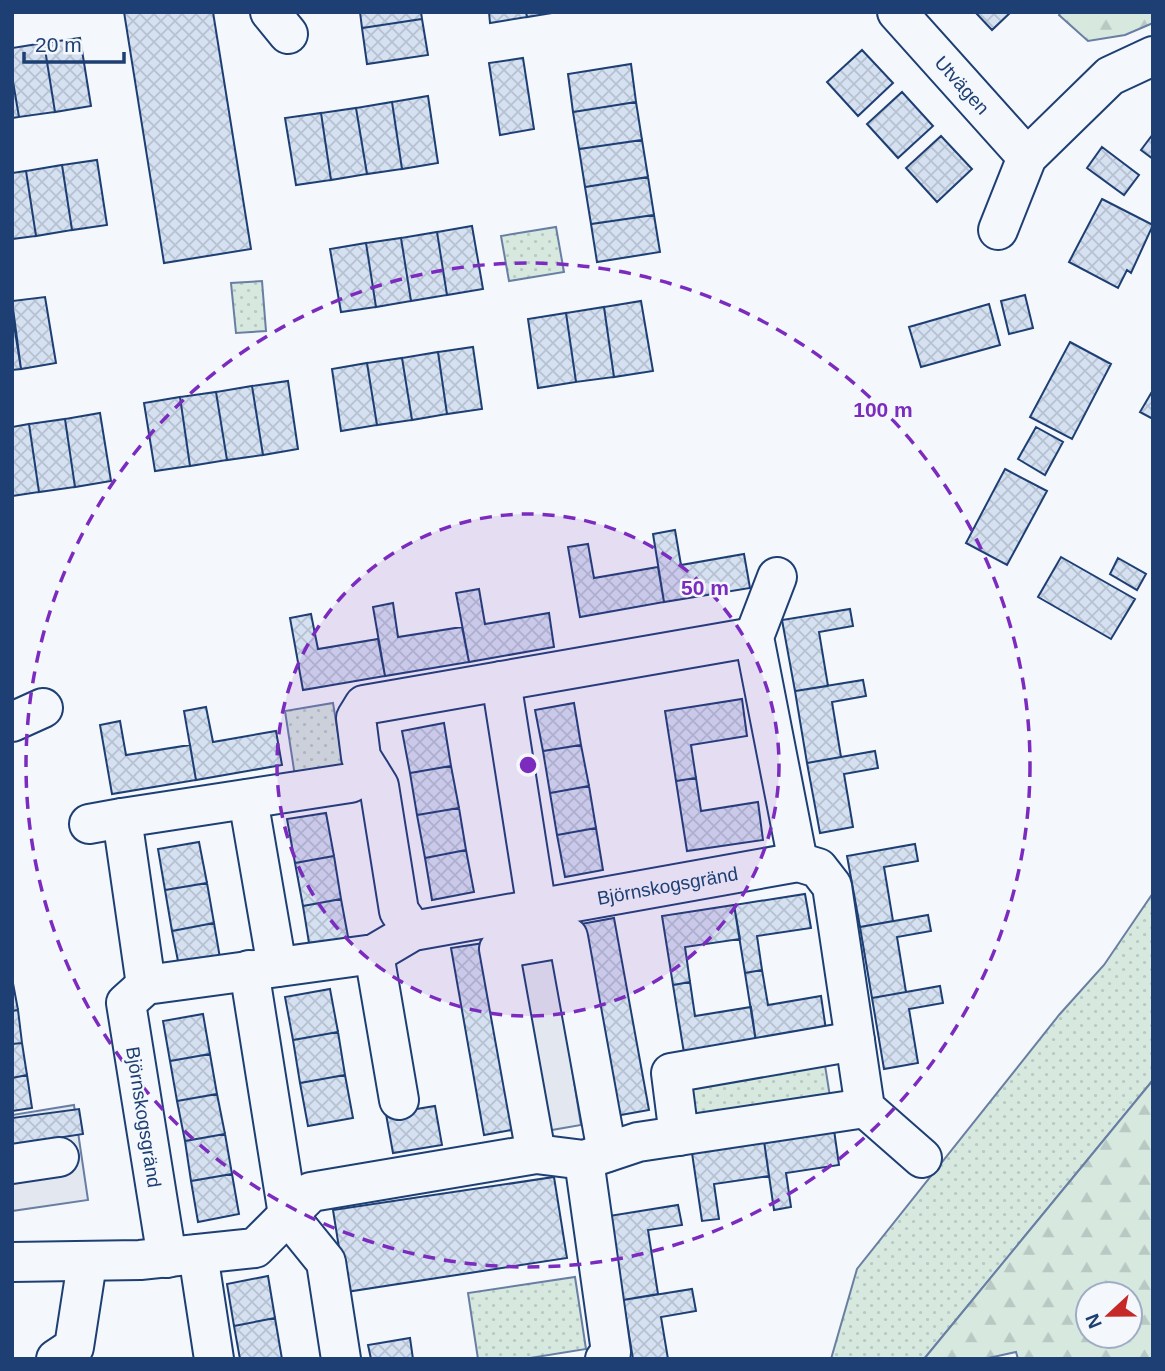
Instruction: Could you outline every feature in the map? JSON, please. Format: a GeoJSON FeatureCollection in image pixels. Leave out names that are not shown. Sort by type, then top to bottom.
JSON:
{"type":"FeatureCollection","features":[{"type":"Feature","properties":{"kind":"street","name":"Utvägen"},"geometry":{"type":"LineString","coordinates":[[897,12],[1027,157]]}},
{"type":"Feature","properties":{"kind":"street"},"geometry":{"type":"LineString","coordinates":[[998,230],[1027,157],[1110,76],[1153,56]]}},
{"type":"Feature","properties":{"kind":"street"},"geometry":{"type":"LineString","coordinates":[[777,577],[754,636],[798,862],[818,868],[832,886],[865,1108],[922,1157]]}},
{"type":"Feature","properties":{"kind":"street"},"geometry":{"type":"LineString","coordinates":[[413,930],[398,911],[379,786],[361,757],[356,718],[364,705],[754,636]]}},
{"type":"Feature","properties":{"kind":"street"},"geometry":{"type":"LineString","coordinates":[[500,681],[540,925]]}},
{"type":"Feature","properties":{"kind":"street"},"geometry":{"type":"LineString","coordinates":[[146,985],[105,821],[350,783],[370,772]]}},
{"type":"Feature","properties":{"kind":"street"},"geometry":{"type":"LineString","coordinates":[[248,799],[288,1215],[326,1262],[341,1359]]}},
{"type":"Feature","properties":{"kind":"street","name":"Björnskogsgränd"},"geometry":{"type":"LineString","coordinates":[[214,1359],[182,1256],[126,1003],[146,985],[374,954],[413,930],[540,925],[798,862]]}},
{"type":"Feature","properties":{"kind":"street","name":"Björnskogsgränd"},"geometry":{"type":"LineString","coordinates":[[536,1154],[499,949],[540,925]]}},
{"type":"Feature","properties":{"kind":"street","name":"Björnskogsgränd"},"geometry":{"type":"LineString","coordinates":[[540,925],[568,937],[596,1156],[611,1352],[605,1359]]}},
{"type":"Feature","properties":{"kind":"street"},"geometry":{"type":"LineString","coordinates":[[374,954],[399,1100]]}},
{"type":"Feature","properties":{"kind":"street"},"geometry":{"type":"LineString","coordinates":[[679,1136],[671,1073],[855,1041]]}},
{"type":"Feature","properties":{"kind":"street"},"geometry":{"type":"LineString","coordinates":[[12,1262],[87,1263],[255,1248],[311,1192],[536,1154],[596,1156],[638,1142],[865,1108]]}},
{"type":"Feature","properties":{"kind":"street"},"geometry":{"type":"LineString","coordinates":[[12,1164],[59,1157]]}},
{"type":"Feature","properties":{"kind":"street"},"geometry":{"type":"LineString","coordinates":[[56,1359],[74,1347],[87,1263]]}},
{"type":"Feature","properties":{"kind":"green space"},"geometry":{"type":"Polygon","coordinates":[[[1061,12],[1153,12],[1153,23],[1125,35],[1088,41],[1059,15],[1061,12]]]}},
{"type":"Feature","properties":{"kind":"green space"},"geometry":{"type":"Polygon","coordinates":[[[556,227],[564,272],[509,281],[501,236],[556,227]]]}},
{"type":"Feature","properties":{"kind":"green space"},"geometry":{"type":"Polygon","coordinates":[[[262,281],[266,331],[236,333],[231,283],[262,281]]]}},
{"type":"Feature","properties":{"kind":"green space"},"geometry":{"type":"Polygon","coordinates":[[[333,703],[345,776],[296,783],[285,711],[333,703]]]}},
{"type":"Feature","properties":{"kind":"green space"},"geometry":{"type":"Polygon","coordinates":[[[1153,893],[1153,1080],[924,1359],[831,1359],[857,1269],[1059,1015],[1104,965],[1153,893]]]}},
{"type":"Feature","properties":{"kind":"green space"},"geometry":{"type":"Polygon","coordinates":[[[824,1059],[831,1103],[691,1124],[684,1080],[824,1059]]]}},
{"type":"Feature","properties":{"kind":"green space"},"geometry":{"type":"Polygon","coordinates":[[[1153,1080],[1153,1359],[1018,1359],[1016,1352],[984,1359],[924,1359],[1153,1080]]]}},
{"type":"Feature","properties":{"kind":"green space"},"geometry":{"type":"Polygon","coordinates":[[[575,1277],[586,1349],[524,1359],[478,1359],[468,1293],[575,1277]]]}},
{"type":"Feature","properties":{"kind":"shaded area"},"geometry":{"type":"Polygon","coordinates":[[[552,944],[581,1125],[546,1131],[517,950],[552,944]]]}},
{"type":"Feature","properties":{"kind":"shaded area"},"geometry":{"type":"Polygon","coordinates":[[[74,1105],[88,1200],[12,1211],[12,1115],[74,1105]]]}},
{"type":"Feature","properties":{"kind":"building"},"geometry":{"type":"Polygon","coordinates":[[[124,12],[213,12],[251,249],[164,263],[124,12]]]}},
{"type":"Feature","properties":{"kind":"building"},"geometry":{"type":"Polygon","coordinates":[[[360,12],[421,12],[422,19],[362,28],[360,12]]]}},
{"type":"Feature","properties":{"kind":"building"},"geometry":{"type":"Polygon","coordinates":[[[489,12],[526,12],[527,17],[490,23],[489,12]]]}},
{"type":"Feature","properties":{"kind":"building"},"geometry":{"type":"Polygon","coordinates":[[[526,12],[558,12],[527,17],[526,12]]]}},
{"type":"Feature","properties":{"kind":"building"},"geometry":{"type":"Polygon","coordinates":[[[975,12],[1011,12],[992,30],[975,12]]]}},
{"type":"Feature","properties":{"kind":"building"},"geometry":{"type":"Polygon","coordinates":[[[422,19],[428,55],[367,64],[362,28],[422,19]]]}},
{"type":"Feature","properties":{"kind":"building"},"geometry":{"type":"Polygon","coordinates":[[[80,38],[91,106],[55,112],[44,43],[80,38]]]}},
{"type":"Feature","properties":{"kind":"building"},"geometry":{"type":"Polygon","coordinates":[[[44,43],[55,112],[19,117],[12,76],[12,48],[44,43]]]}},
{"type":"Feature","properties":{"kind":"building"},"geometry":{"type":"Polygon","coordinates":[[[862,50],[893,83],[858,116],[827,82],[862,50]]]}},
{"type":"Feature","properties":{"kind":"building"},"geometry":{"type":"Polygon","coordinates":[[[523,58],[534,129],[500,135],[489,63],[523,58]]]}},
{"type":"Feature","properties":{"kind":"building"},"geometry":{"type":"Polygon","coordinates":[[[631,64],[636,102],[573,112],[568,74],[631,64]]]}},
{"type":"Feature","properties":{"kind":"building"},"geometry":{"type":"Polygon","coordinates":[[[12,76],[19,117],[12,118],[12,76]]]}},
{"type":"Feature","properties":{"kind":"building"},"geometry":{"type":"Polygon","coordinates":[[[902,92],[933,126],[898,158],[867,124],[902,92]]]}},
{"type":"Feature","properties":{"kind":"building"},"geometry":{"type":"Polygon","coordinates":[[[428,96],[438,163],[402,169],[392,102],[428,96]]]}},
{"type":"Feature","properties":{"kind":"building"},"geometry":{"type":"Polygon","coordinates":[[[392,102],[402,169],[367,174],[356,108],[392,102]]]}},
{"type":"Feature","properties":{"kind":"building"},"geometry":{"type":"Polygon","coordinates":[[[636,102],[642,140],[579,149],[573,112],[636,102]]]}},
{"type":"Feature","properties":{"kind":"building"},"geometry":{"type":"Polygon","coordinates":[[[356,108],[367,174],[331,180],[321,113],[356,108]]]}},
{"type":"Feature","properties":{"kind":"building"},"geometry":{"type":"Polygon","coordinates":[[[321,113],[331,180],[296,185],[285,118],[321,113]]]}},
{"type":"Feature","properties":{"kind":"building"},"geometry":{"type":"Polygon","coordinates":[[[1153,134],[1153,159],[1141,150],[1153,134]]]}},
{"type":"Feature","properties":{"kind":"building"},"geometry":{"type":"Polygon","coordinates":[[[941,136],[972,169],[937,202],[906,168],[941,136]]]}},
{"type":"Feature","properties":{"kind":"building"},"geometry":{"type":"Polygon","coordinates":[[[642,140],[648,177],[585,187],[579,149],[642,140]]]}},
{"type":"Feature","properties":{"kind":"building"},"geometry":{"type":"Polygon","coordinates":[[[1102,147],[1139,175],[1124,195],[1087,168],[1102,147]]]}},
{"type":"Feature","properties":{"kind":"building"},"geometry":{"type":"Polygon","coordinates":[[[97,160],[107,225],[72,230],[62,165],[97,160]]]}},
{"type":"Feature","properties":{"kind":"building"},"geometry":{"type":"Polygon","coordinates":[[[62,165],[72,230],[36,236],[26,171],[62,165]]]}},
{"type":"Feature","properties":{"kind":"building"},"geometry":{"type":"Polygon","coordinates":[[[26,171],[36,236],[12,239],[12,173],[26,171]]]}},
{"type":"Feature","properties":{"kind":"building"},"geometry":{"type":"Polygon","coordinates":[[[648,177],[654,215],[591,224],[585,187],[648,177]]]}},
{"type":"Feature","properties":{"kind":"building"},"geometry":{"type":"Polygon","coordinates":[[[1102,199],[1153,225],[1131,273],[1127,270],[1118,288],[1069,262],[1102,199]]]}},
{"type":"Feature","properties":{"kind":"building"},"geometry":{"type":"Polygon","coordinates":[[[654,215],[660,252],[597,262],[591,224],[654,215]]]}},
{"type":"Feature","properties":{"kind":"building"},"geometry":{"type":"Polygon","coordinates":[[[472,226],[483,289],[447,295],[437,232],[472,226]]]}},
{"type":"Feature","properties":{"kind":"building"},"geometry":{"type":"Polygon","coordinates":[[[437,232],[447,295],[411,301],[401,238],[437,232]]]}},
{"type":"Feature","properties":{"kind":"building"},"geometry":{"type":"Polygon","coordinates":[[[401,238],[411,301],[376,307],[366,243],[401,238]]]}},
{"type":"Feature","properties":{"kind":"building"},"geometry":{"type":"Polygon","coordinates":[[[366,243],[376,307],[341,312],[330,249],[366,243]]]}},
{"type":"Feature","properties":{"kind":"building"},"geometry":{"type":"Polygon","coordinates":[[[1025,295],[1033,328],[1009,334],[1001,301],[1025,295]]]}},
{"type":"Feature","properties":{"kind":"building"},"geometry":{"type":"Polygon","coordinates":[[[45,297],[56,363],[21,369],[12,301],[45,297]]]}},
{"type":"Feature","properties":{"kind":"building"},"geometry":{"type":"Polygon","coordinates":[[[641,301],[653,371],[614,377],[604,307],[641,301]]]}},
{"type":"Feature","properties":{"kind":"building"},"geometry":{"type":"Polygon","coordinates":[[[989,304],[1000,345],[921,367],[909,327],[989,304]]]}},
{"type":"Feature","properties":{"kind":"building"},"geometry":{"type":"Polygon","coordinates":[[[604,307],[614,377],[576,382],[566,313],[604,307]]]}},
{"type":"Feature","properties":{"kind":"building"},"geometry":{"type":"Polygon","coordinates":[[[12,312],[21,369],[12,370],[12,312]]]}},
{"type":"Feature","properties":{"kind":"building"},"geometry":{"type":"Polygon","coordinates":[[[566,313],[576,382],[538,388],[528,319],[566,313]]]}},
{"type":"Feature","properties":{"kind":"building"},"geometry":{"type":"Polygon","coordinates":[[[1070,342],[1111,364],[1072,439],[1030,417],[1070,342]]]}},
{"type":"Feature","properties":{"kind":"building"},"geometry":{"type":"Polygon","coordinates":[[[473,347],[482,409],[447,414],[438,352],[473,347]]]}},
{"type":"Feature","properties":{"kind":"building"},"geometry":{"type":"Polygon","coordinates":[[[438,352],[447,414],[412,420],[402,358],[438,352]]]}},
{"type":"Feature","properties":{"kind":"building"},"geometry":{"type":"Polygon","coordinates":[[[402,358],[412,420],[377,425],[367,363],[402,358]]]}},
{"type":"Feature","properties":{"kind":"building"},"geometry":{"type":"Polygon","coordinates":[[[367,363],[377,425],[341,431],[332,369],[367,363]]]}},
{"type":"Feature","properties":{"kind":"building"},"geometry":{"type":"Polygon","coordinates":[[[288,381],[298,449],[263,455],[252,386],[288,381]]]}},
{"type":"Feature","properties":{"kind":"building"},"geometry":{"type":"Polygon","coordinates":[[[252,386],[263,455],[227,460],[216,392],[252,386]]]}},
{"type":"Feature","properties":{"kind":"building"},"geometry":{"type":"Polygon","coordinates":[[[1153,390],[1153,419],[1140,412],[1153,390]]]}},
{"type":"Feature","properties":{"kind":"building"},"geometry":{"type":"Polygon","coordinates":[[[216,392],[227,460],[190,466],[180,397],[216,392]]]}},
{"type":"Feature","properties":{"kind":"building"},"geometry":{"type":"Polygon","coordinates":[[[180,397],[190,466],[155,471],[144,403],[180,397]]]}},
{"type":"Feature","properties":{"kind":"building"},"geometry":{"type":"Polygon","coordinates":[[[100,413],[111,481],[75,487],[65,419],[100,413]]]}},
{"type":"Feature","properties":{"kind":"building"},"geometry":{"type":"Polygon","coordinates":[[[65,419],[75,487],[39,492],[29,424],[65,419]]]}},
{"type":"Feature","properties":{"kind":"building"},"geometry":{"type":"Polygon","coordinates":[[[29,424],[39,492],[12,496],[12,427],[29,424]]]}},
{"type":"Feature","properties":{"kind":"building"},"geometry":{"type":"Polygon","coordinates":[[[1036,427],[1063,442],[1045,475],[1018,459],[1036,427]]]}},
{"type":"Feature","properties":{"kind":"building"},"geometry":{"type":"Polygon","coordinates":[[[1005,469],[1047,491],[1007,565],[966,543],[1005,469]]]}},
{"type":"Feature","properties":{"kind":"building"},"geometry":{"type":"Polygon","coordinates":[[[675,530],[681,565],[744,554],[750,588],[664,602],[653,534],[675,530]]]}},
{"type":"Feature","properties":{"kind":"building"},"geometry":{"type":"Polygon","coordinates":[[[588,544],[594,578],[658,567],[664,602],[580,617],[568,547],[588,544]]]}},
{"type":"Feature","properties":{"kind":"building"},"geometry":{"type":"Polygon","coordinates":[[[1061,557],[1135,599],[1111,639],[1038,597],[1061,557]]]}},
{"type":"Feature","properties":{"kind":"building"},"geometry":{"type":"Polygon","coordinates":[[[1118,558],[1146,574],[1137,590],[1110,574],[1118,558]]]}},
{"type":"Feature","properties":{"kind":"building"},"geometry":{"type":"Polygon","coordinates":[[[479,589],[485,624],[549,613],[554,647],[469,662],[456,593],[479,589]]]}},
{"type":"Feature","properties":{"kind":"building"},"geometry":{"type":"Polygon","coordinates":[[[393,603],[398,637],[462,627],[469,662],[385,676],[373,607],[393,603]]]}},
{"type":"Feature","properties":{"kind":"building"},"geometry":{"type":"Polygon","coordinates":[[[850,609],[853,626],[819,632],[828,686],[795,691],[782,620],[850,609]]]}},
{"type":"Feature","properties":{"kind":"building"},"geometry":{"type":"Polygon","coordinates":[[[311,614],[318,649],[378,639],[385,676],[303,690],[290,618],[311,614]]]}},
{"type":"Feature","properties":{"kind":"building"},"geometry":{"type":"Polygon","coordinates":[[[863,680],[866,696],[832,702],[841,757],[807,763],[795,691],[863,680]]]}},
{"type":"Feature","properties":{"kind":"building"},"geometry":{"type":"Polygon","coordinates":[[[742,699],[747,736],[691,745],[696,778],[676,781],[665,711],[742,699]]]}},
{"type":"Feature","properties":{"kind":"building"},"geometry":{"type":"Polygon","coordinates":[[[574,703],[581,745],[543,751],[535,710],[574,703]]]}},
{"type":"Feature","properties":{"kind":"building"},"geometry":{"type":"Polygon","coordinates":[[[206,707],[213,742],[276,731],[282,765],[196,780],[184,711],[206,707]]]}},
{"type":"Feature","properties":{"kind":"building"},"geometry":{"type":"Polygon","coordinates":[[[120,721],[126,755],[190,745],[196,780],[112,794],[100,725],[120,721]]]}},
{"type":"Feature","properties":{"kind":"building"},"geometry":{"type":"Polygon","coordinates":[[[444,723],[451,766],[410,773],[402,731],[444,723]]]}},
{"type":"Feature","properties":{"kind":"building"},"geometry":{"type":"Polygon","coordinates":[[[581,745],[589,786],[550,793],[543,751],[581,745]]]}},
{"type":"Feature","properties":{"kind":"building"},"geometry":{"type":"Polygon","coordinates":[[[875,751],[878,768],[844,774],[853,827],[820,833],[807,763],[875,751]]]}},
{"type":"Feature","properties":{"kind":"building"},"geometry":{"type":"Polygon","coordinates":[[[451,766],[459,808],[417,815],[410,773],[451,766]]]}},
{"type":"Feature","properties":{"kind":"building"},"geometry":{"type":"Polygon","coordinates":[[[696,778],[701,811],[758,802],[763,840],[687,851],[676,781],[696,778]]]}},
{"type":"Feature","properties":{"kind":"building"},"geometry":{"type":"Polygon","coordinates":[[[589,786],[596,828],[557,835],[550,793],[589,786]]]}},
{"type":"Feature","properties":{"kind":"building"},"geometry":{"type":"Polygon","coordinates":[[[459,808],[466,850],[425,858],[417,815],[459,808]]]}},
{"type":"Feature","properties":{"kind":"building"},"geometry":{"type":"Polygon","coordinates":[[[326,813],[334,856],[295,863],[287,819],[326,813]]]}},
{"type":"Feature","properties":{"kind":"building"},"geometry":{"type":"Polygon","coordinates":[[[596,828],[603,870],[565,877],[557,835],[596,828]]]}},
{"type":"Feature","properties":{"kind":"building"},"geometry":{"type":"Polygon","coordinates":[[[199,842],[207,883],[165,890],[158,849],[199,842]]]}},
{"type":"Feature","properties":{"kind":"building"},"geometry":{"type":"Polygon","coordinates":[[[915,844],[918,861],[884,867],[893,921],[860,927],[847,856],[915,844]]]}},
{"type":"Feature","properties":{"kind":"building"},"geometry":{"type":"Polygon","coordinates":[[[466,850],[474,892],[432,900],[425,858],[466,850]]]}},
{"type":"Feature","properties":{"kind":"building"},"geometry":{"type":"Polygon","coordinates":[[[334,856],[341,899],[303,906],[295,863],[334,856]]]}},
{"type":"Feature","properties":{"kind":"building"},"geometry":{"type":"Polygon","coordinates":[[[207,883],[214,923],[172,931],[165,890],[207,883]]]}},
{"type":"Feature","properties":{"kind":"building"},"geometry":{"type":"Polygon","coordinates":[[[805,894],[811,928],[757,936],[762,970],[745,973],[734,905],[805,894]]]}},
{"type":"Feature","properties":{"kind":"building"},"geometry":{"type":"Polygon","coordinates":[[[341,899],[349,942],[310,949],[303,906],[341,899]]]}},
{"type":"Feature","properties":{"kind":"building"},"geometry":{"type":"Polygon","coordinates":[[[734,905],[740,939],[685,947],[690,982],[673,985],[662,916],[734,905]]]}},
{"type":"Feature","properties":{"kind":"building"},"geometry":{"type":"Polygon","coordinates":[[[928,915],[931,931],[897,937],[906,992],[872,998],[860,927],[928,915]]]}},
{"type":"Feature","properties":{"kind":"building"},"geometry":{"type":"Polygon","coordinates":[[[614,918],[649,1110],[615,1116],[581,924],[614,918]]]}},
{"type":"Feature","properties":{"kind":"building"},"geometry":{"type":"Polygon","coordinates":[[[214,923],[221,964],[180,971],[172,931],[214,923]]]}},
{"type":"Feature","properties":{"kind":"building"},"geometry":{"type":"Polygon","coordinates":[[[484,943],[517,1129],[484,1135],[451,948],[484,943]]]}},
{"type":"Feature","properties":{"kind":"building"},"geometry":{"type":"Polygon","coordinates":[[[762,970],[768,1005],[821,996],[826,1030],[756,1042],[745,973],[762,970]]]}},
{"type":"Feature","properties":{"kind":"building"},"geometry":{"type":"Polygon","coordinates":[[[12,978],[18,1010],[12,1011],[12,978]]]}},
{"type":"Feature","properties":{"kind":"building"},"geometry":{"type":"Polygon","coordinates":[[[690,982],[695,1016],[751,1007],[756,1042],[684,1053],[673,985],[690,982]]]}},
{"type":"Feature","properties":{"kind":"building"},"geometry":{"type":"Polygon","coordinates":[[[940,986],[943,1003],[909,1009],[918,1063],[884,1069],[872,998],[940,986]]]}},
{"type":"Feature","properties":{"kind":"building"},"geometry":{"type":"Polygon","coordinates":[[[330,989],[338,1032],[293,1040],[285,997],[330,989]]]}},
{"type":"Feature","properties":{"kind":"building"},"geometry":{"type":"Polygon","coordinates":[[[18,1010],[22,1043],[12,1044],[12,1011],[18,1010]]]}},
{"type":"Feature","properties":{"kind":"building"},"geometry":{"type":"Polygon","coordinates":[[[203,1014],[210,1054],[170,1061],[163,1021],[203,1014]]]}},
{"type":"Feature","properties":{"kind":"building"},"geometry":{"type":"Polygon","coordinates":[[[338,1032],[345,1075],[300,1083],[293,1040],[338,1032]]]}},
{"type":"Feature","properties":{"kind":"building"},"geometry":{"type":"Polygon","coordinates":[[[22,1043],[27,1075],[12,1078],[12,1044],[22,1043]]]}},
{"type":"Feature","properties":{"kind":"building"},"geometry":{"type":"Polygon","coordinates":[[[210,1054],[217,1094],[177,1101],[170,1061],[210,1054]]]}},
{"type":"Feature","properties":{"kind":"building"},"geometry":{"type":"Polygon","coordinates":[[[27,1075],[32,1108],[12,1111],[12,1078],[27,1075]]]}},
{"type":"Feature","properties":{"kind":"building"},"geometry":{"type":"Polygon","coordinates":[[[345,1075],[353,1118],[308,1126],[300,1083],[345,1075]]]}},
{"type":"Feature","properties":{"kind":"building"},"geometry":{"type":"Polygon","coordinates":[[[217,1094],[225,1134],[185,1141],[177,1101],[217,1094]]]}},
{"type":"Feature","properties":{"kind":"building"},"geometry":{"type":"Polygon","coordinates":[[[435,1106],[442,1145],[393,1153],[386,1114],[435,1106]]]}},
{"type":"Feature","properties":{"kind":"building"},"geometry":{"type":"Polygon","coordinates":[[[79,1109],[83,1134],[12,1145],[12,1118],[79,1109]]]}},
{"type":"Feature","properties":{"kind":"building"},"geometry":{"type":"Polygon","coordinates":[[[834,1130],[839,1165],[786,1173],[791,1207],[774,1210],[764,1141],[834,1130]]]}},
{"type":"Feature","properties":{"kind":"building"},"geometry":{"type":"Polygon","coordinates":[[[225,1134],[232,1174],[191,1181],[185,1141],[225,1134]]]}},
{"type":"Feature","properties":{"kind":"building"},"geometry":{"type":"Polygon","coordinates":[[[764,1141],[769,1176],[714,1184],[719,1219],[702,1221],[692,1153],[764,1141]]]}},
{"type":"Feature","properties":{"kind":"building"},"geometry":{"type":"Polygon","coordinates":[[[232,1174],[239,1214],[198,1222],[191,1181],[232,1174]]]}},
{"type":"Feature","properties":{"kind":"building"},"geometry":{"type":"Polygon","coordinates":[[[554,1177],[567,1258],[346,1292],[333,1210],[554,1177]]]}},
{"type":"Feature","properties":{"kind":"building"},"geometry":{"type":"Polygon","coordinates":[[[678,1205],[682,1225],[648,1230],[658,1294],[623,1300],[609,1216],[678,1205]]]}},
{"type":"Feature","properties":{"kind":"building"},"geometry":{"type":"Polygon","coordinates":[[[268,1276],[275,1318],[234,1326],[227,1284],[268,1276]]]}},
{"type":"Feature","properties":{"kind":"building"},"geometry":{"type":"Polygon","coordinates":[[[692,1289],[696,1311],[661,1317],[668,1359],[633,1359],[623,1300],[692,1289]]]}},
{"type":"Feature","properties":{"kind":"building"},"geometry":{"type":"Polygon","coordinates":[[[275,1318],[282,1359],[240,1359],[234,1326],[275,1318]]]}},
{"type":"Feature","properties":{"kind":"building"},"geometry":{"type":"Polygon","coordinates":[[[410,1338],[413,1359],[371,1359],[368,1345],[410,1338]]]}}]}
